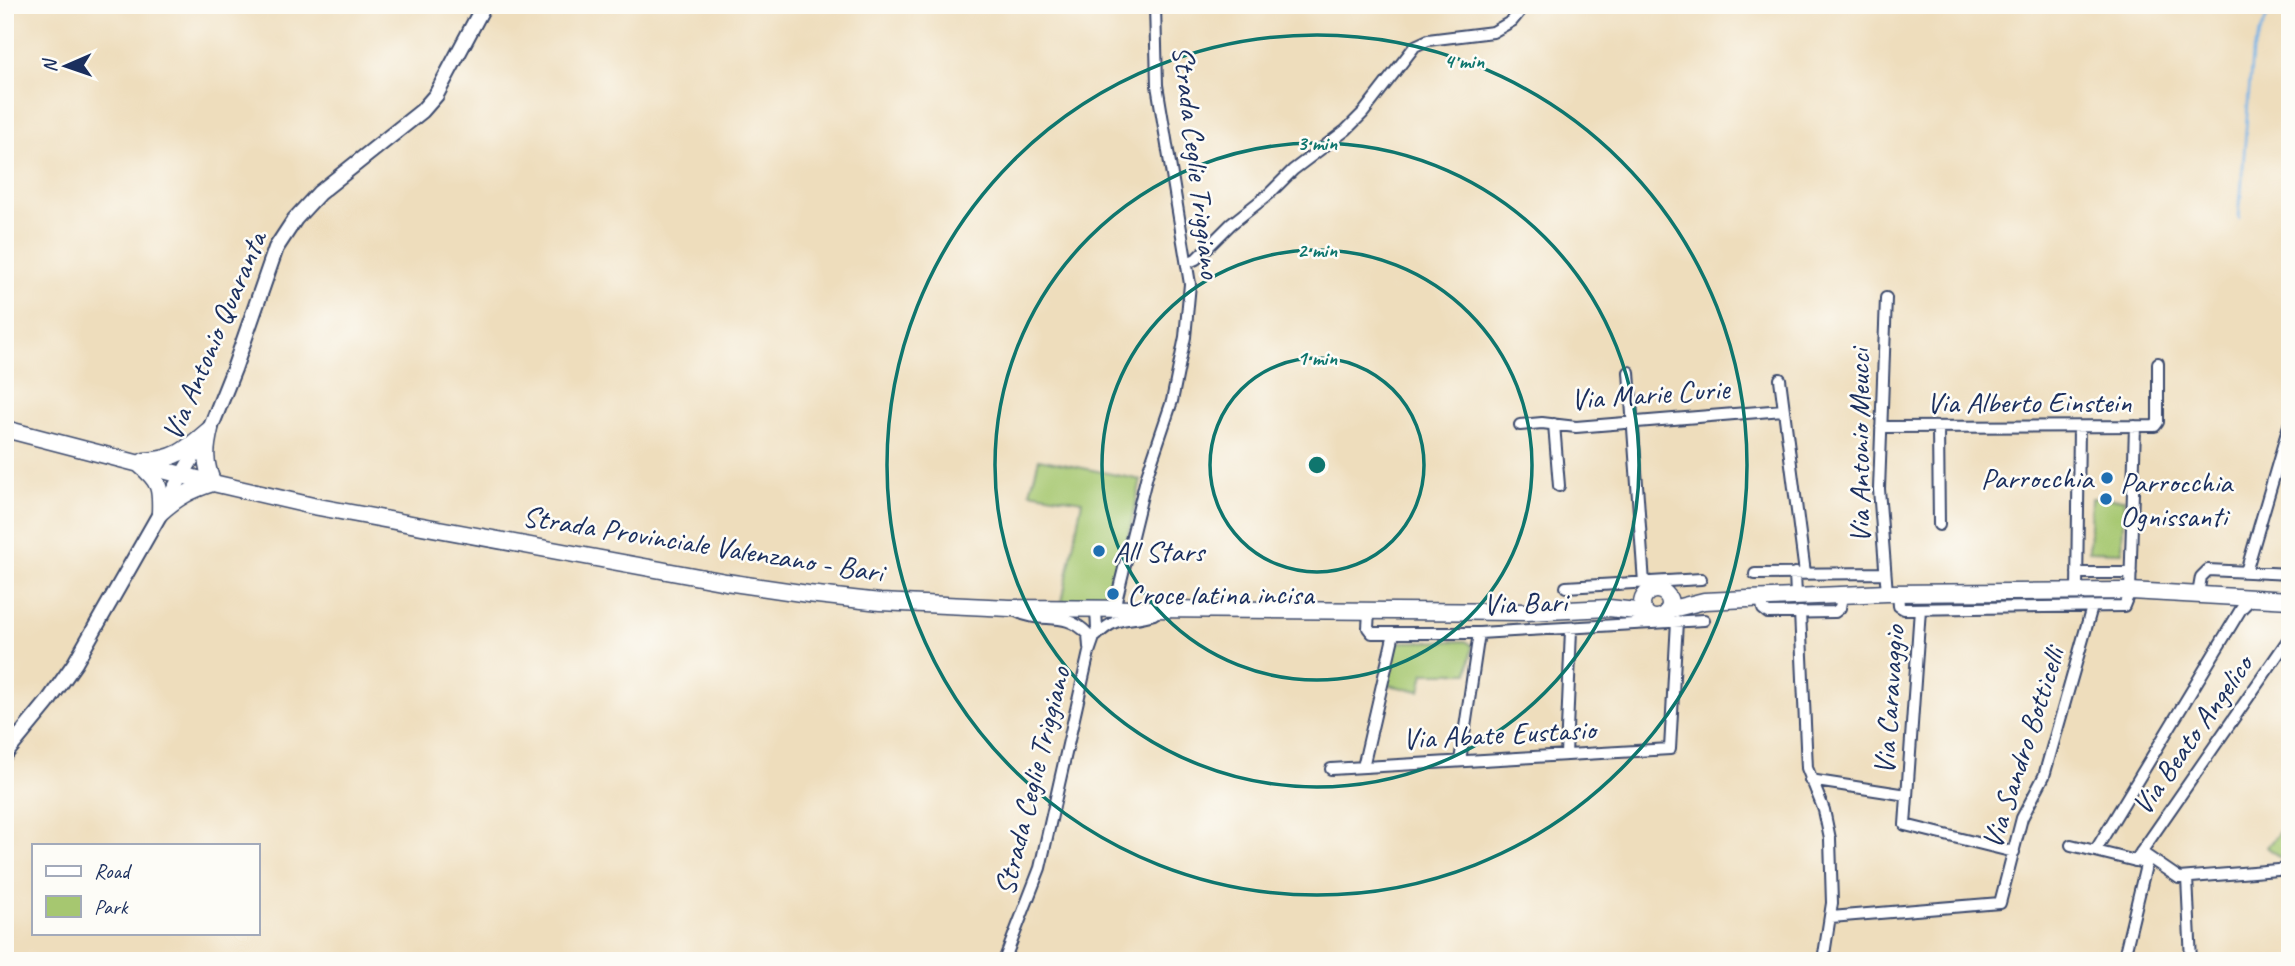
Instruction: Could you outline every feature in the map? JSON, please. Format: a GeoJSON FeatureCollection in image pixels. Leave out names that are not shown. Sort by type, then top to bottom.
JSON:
{"type":"FeatureCollection","features":[{"type":"Feature","properties":{"kind":"main road","name":"Strada Provinciale Valenzano - Bari"},"geometry":{"type":"LineString","coordinates":[[5,429],[313,506],[726,582],[880,602],[1010,608],[1272,610]]}},
{"type":"Feature","properties":{"kind":"main road"},"geometry":{"type":"LineString","coordinates":[[135,461],[162,460],[184,452],[210,429]]}},
{"type":"Feature","properties":{"kind":"main road"},"geometry":{"type":"LineString","coordinates":[[160,513],[176,498],[214,483],[207,470],[205,452],[210,429]]}},
{"type":"Feature","properties":{"kind":"main road"},"geometry":{"type":"LineString","coordinates":[[135,461],[155,477],[161,491],[160,513]]}},
{"type":"Feature","properties":{"kind":"main road","name":"Via Bari"},"geometry":{"type":"LineString","coordinates":[[1272,610],[1527,612],[1796,596],[2077,591],[2130,591],[2290,600]]}},
{"type":"Feature","properties":{"kind":"street","name":"Via Antonio Quaranta"},"geometry":{"type":"LineString","coordinates":[[5,754],[47,703],[75,663],[210,429],[276,248],[295,219],[319,193],[422,111],[436,95],[484,5]]}},
{"type":"Feature","properties":{"kind":"street","name":"Strada Ceglie Triggiano"},"geometry":{"type":"LineString","coordinates":[[1114,609],[1147,475],[1180,369],[1190,284],[1157,85],[1155,5]]}},
{"type":"Feature","properties":{"kind":"street"},"geometry":{"type":"LineString","coordinates":[[1187,263],[1196,259],[1231,224],[1269,194],[1293,170],[1346,130],[1363,113],[1415,46],[1428,40],[1493,32],[1512,21],[1525,5]]}},
{"type":"Feature","properties":{"kind":"street","name":"Via Antonio Meucci"},"geometry":{"type":"LineString","coordinates":[[1886,298],[1879,489],[1884,572],[1892,593]]}},
{"type":"Feature","properties":{"kind":"street","name":"Via Alberto Einstein"},"geometry":{"type":"LineString","coordinates":[[1881,427],[2155,426],[2158,422],[2158,363]]}},
{"type":"Feature","properties":{"kind":"street"},"geometry":{"type":"LineString","coordinates":[[1629,372],[1633,423],[1657,603]]}},
{"type":"Feature","properties":{"kind":"street"},"geometry":{"type":"LineString","coordinates":[[1780,379],[1800,573],[1796,596]]}},
{"type":"Feature","properties":{"kind":"street","name":"Via Marie Curie"},"geometry":{"type":"LineString","coordinates":[[1520,425],[1554,424],[1573,427],[1783,410]]}},
{"type":"Feature","properties":{"kind":"street"},"geometry":{"type":"LineString","coordinates":[[2246,572],[2290,422]]}},
{"type":"Feature","properties":{"kind":"street"},"geometry":{"type":"LineString","coordinates":[[1554,424],[1559,486]]}},
{"type":"Feature","properties":{"kind":"street"},"geometry":{"type":"LineString","coordinates":[[1892,593],[1901,608],[2124,607],[2130,591],[2136,426]]}},
{"type":"Feature","properties":{"kind":"street"},"geometry":{"type":"LineString","coordinates":[[1938,427],[1939,525]]}},
{"type":"Feature","properties":{"kind":"street"},"geometry":{"type":"LineString","coordinates":[[2077,591],[2079,427]]}},
{"type":"Feature","properties":{"kind":"street"},"geometry":{"type":"LineString","coordinates":[[2198,594],[2201,577],[2208,570],[2290,574]]}},
{"type":"Feature","properties":{"kind":"street"},"geometry":{"type":"LineString","coordinates":[[1755,574],[1884,572]]}},
{"type":"Feature","properties":{"kind":"street"},"geometry":{"type":"LineString","coordinates":[[1761,598],[1766,612],[1838,610],[1833,573]]}},
{"type":"Feature","properties":{"kind":"street"},"geometry":{"type":"LineString","coordinates":[[2077,573],[2131,573]]}},
{"type":"Feature","properties":{"kind":"street","name":"Via Bari"},"geometry":{"type":"LineString","coordinates":[[1369,611],[1367,628],[1370,632],[1479,633],[1571,629],[1657,603],[1701,579]]}},
{"type":"Feature","properties":{"kind":"street","name":"Via Bari"},"geometry":{"type":"LineString","coordinates":[[1566,587],[1657,603],[1704,620]]}},
{"type":"Feature","properties":{"kind":"street"},"geometry":{"type":"LineString","coordinates":[[2219,596],[2235,620]]}},
{"type":"Feature","properties":{"kind":"street"},"geometry":{"type":"LineString","coordinates":[[2095,851],[2235,620],[2252,598]]}},
{"type":"Feature","properties":{"kind":"street","name":"Via Abate Eustasio"},"geometry":{"type":"LineString","coordinates":[[1331,769],[1671,748],[1657,603]]}},
{"type":"Feature","properties":{"kind":"street","name":"Via Sandro Botticelli"},"geometry":{"type":"LineString","coordinates":[[1831,918],[2000,903],[2022,818],[2044,776],[2092,607]]}},
{"type":"Feature","properties":{"kind":"street","name":"Strada Ceglie Triggiano"},"geometry":{"type":"LineString","coordinates":[[1010,608],[1029,618],[1072,621],[1091,636]]}},
{"type":"Feature","properties":{"kind":"street","name":"Strada Ceglie Triggiano"},"geometry":{"type":"LineString","coordinates":[[1091,636],[1120,619],[1146,617],[1169,608]]}},
{"type":"Feature","properties":{"kind":"street","name":"Strada Ceglie Triggiano"},"geometry":{"type":"LineString","coordinates":[[1004,961],[1040,868],[1091,636],[1098,624],[1096,609]]}},
{"type":"Feature","properties":{"kind":"street","name":"Via Caravaggio"},"geometry":{"type":"LineString","coordinates":[[1920,609],[1905,825],[2014,852]]}},
{"type":"Feature","properties":{"kind":"street"},"geometry":{"type":"LineString","coordinates":[[1422,611],[1422,633]]}},
{"type":"Feature","properties":{"kind":"street"},"geometry":{"type":"LineString","coordinates":[[1800,612],[1806,761],[1810,780],[1824,810],[1829,831],[1831,918],[1823,961]]}},
{"type":"Feature","properties":{"kind":"street"},"geometry":{"type":"LineString","coordinates":[[1566,755],[1571,629]]}},
{"type":"Feature","properties":{"kind":"street"},"geometry":{"type":"LineString","coordinates":[[1363,767],[1394,633]]}},
{"type":"Feature","properties":{"kind":"street"},"geometry":{"type":"LineString","coordinates":[[1460,761],[1479,633]]}},
{"type":"Feature","properties":{"kind":"street","name":"Via Beato Angelico"},"geometry":{"type":"LineString","coordinates":[[2143,859],[2290,637]]}},
{"type":"Feature","properties":{"kind":"street","name":"Via Caravaggio"},"geometry":{"type":"LineString","coordinates":[[1810,780],[1907,795]]}},
{"type":"Feature","properties":{"kind":"street"},"geometry":{"type":"LineString","coordinates":[[2071,845],[2143,859],[2177,878],[2290,869]]}},
{"type":"Feature","properties":{"kind":"street"},"geometry":{"type":"LineString","coordinates":[[2123,961],[2143,859]]}},
{"type":"Feature","properties":{"kind":"street"},"geometry":{"type":"LineString","coordinates":[[2188,878],[2191,961]]}},
{"type":"Feature","properties":{"kind":"green space","name":"All Stars"},"geometry":{"type":"Polygon","coordinates":[[[1039,459],[1141,480],[1114,600],[1062,602],[1082,501],[1030,492],[1039,459]]]}},
{"type":"Feature","properties":{"kind":"green space"},"geometry":{"type":"Polygon","coordinates":[[[2091,498],[2124,499],[2122,552],[2089,551],[2091,498]]]}},
{"type":"Feature","properties":{"kind":"green space"},"geometry":{"type":"Polygon","coordinates":[[[1466,641],[1472,646],[1468,673],[1424,673],[1420,691],[1387,685],[1398,642],[1466,641]]]}},
{"type":"Feature","properties":{"kind":"green space"},"geometry":{"type":"Polygon","coordinates":[[[2290,818],[2290,863],[2284,864],[2283,860],[2267,847],[2290,818]]]}},
{"type":"Feature","properties":{"kind":"waterway"},"geometry":{"type":"LineString","coordinates":[[2239,218],[2252,53],[2272,5]]}},
{"type":"Feature","properties":{"kind":"place","name":"Parrocchia"},"geometry":{"type":"Point","coordinates":[2107,478]}},
{"type":"Feature","properties":{"kind":"place","name":"Parrocchia Ognissanti"},"geometry":{"type":"Point","coordinates":[2106,499]}},
{"type":"Feature","properties":{"kind":"place","name":"All Stars"},"geometry":{"type":"Point","coordinates":[1099,551]}},
{"type":"Feature","properties":{"kind":"place","name":"Croce latina incisa"},"geometry":{"type":"Point","coordinates":[1113,594]}}]}
